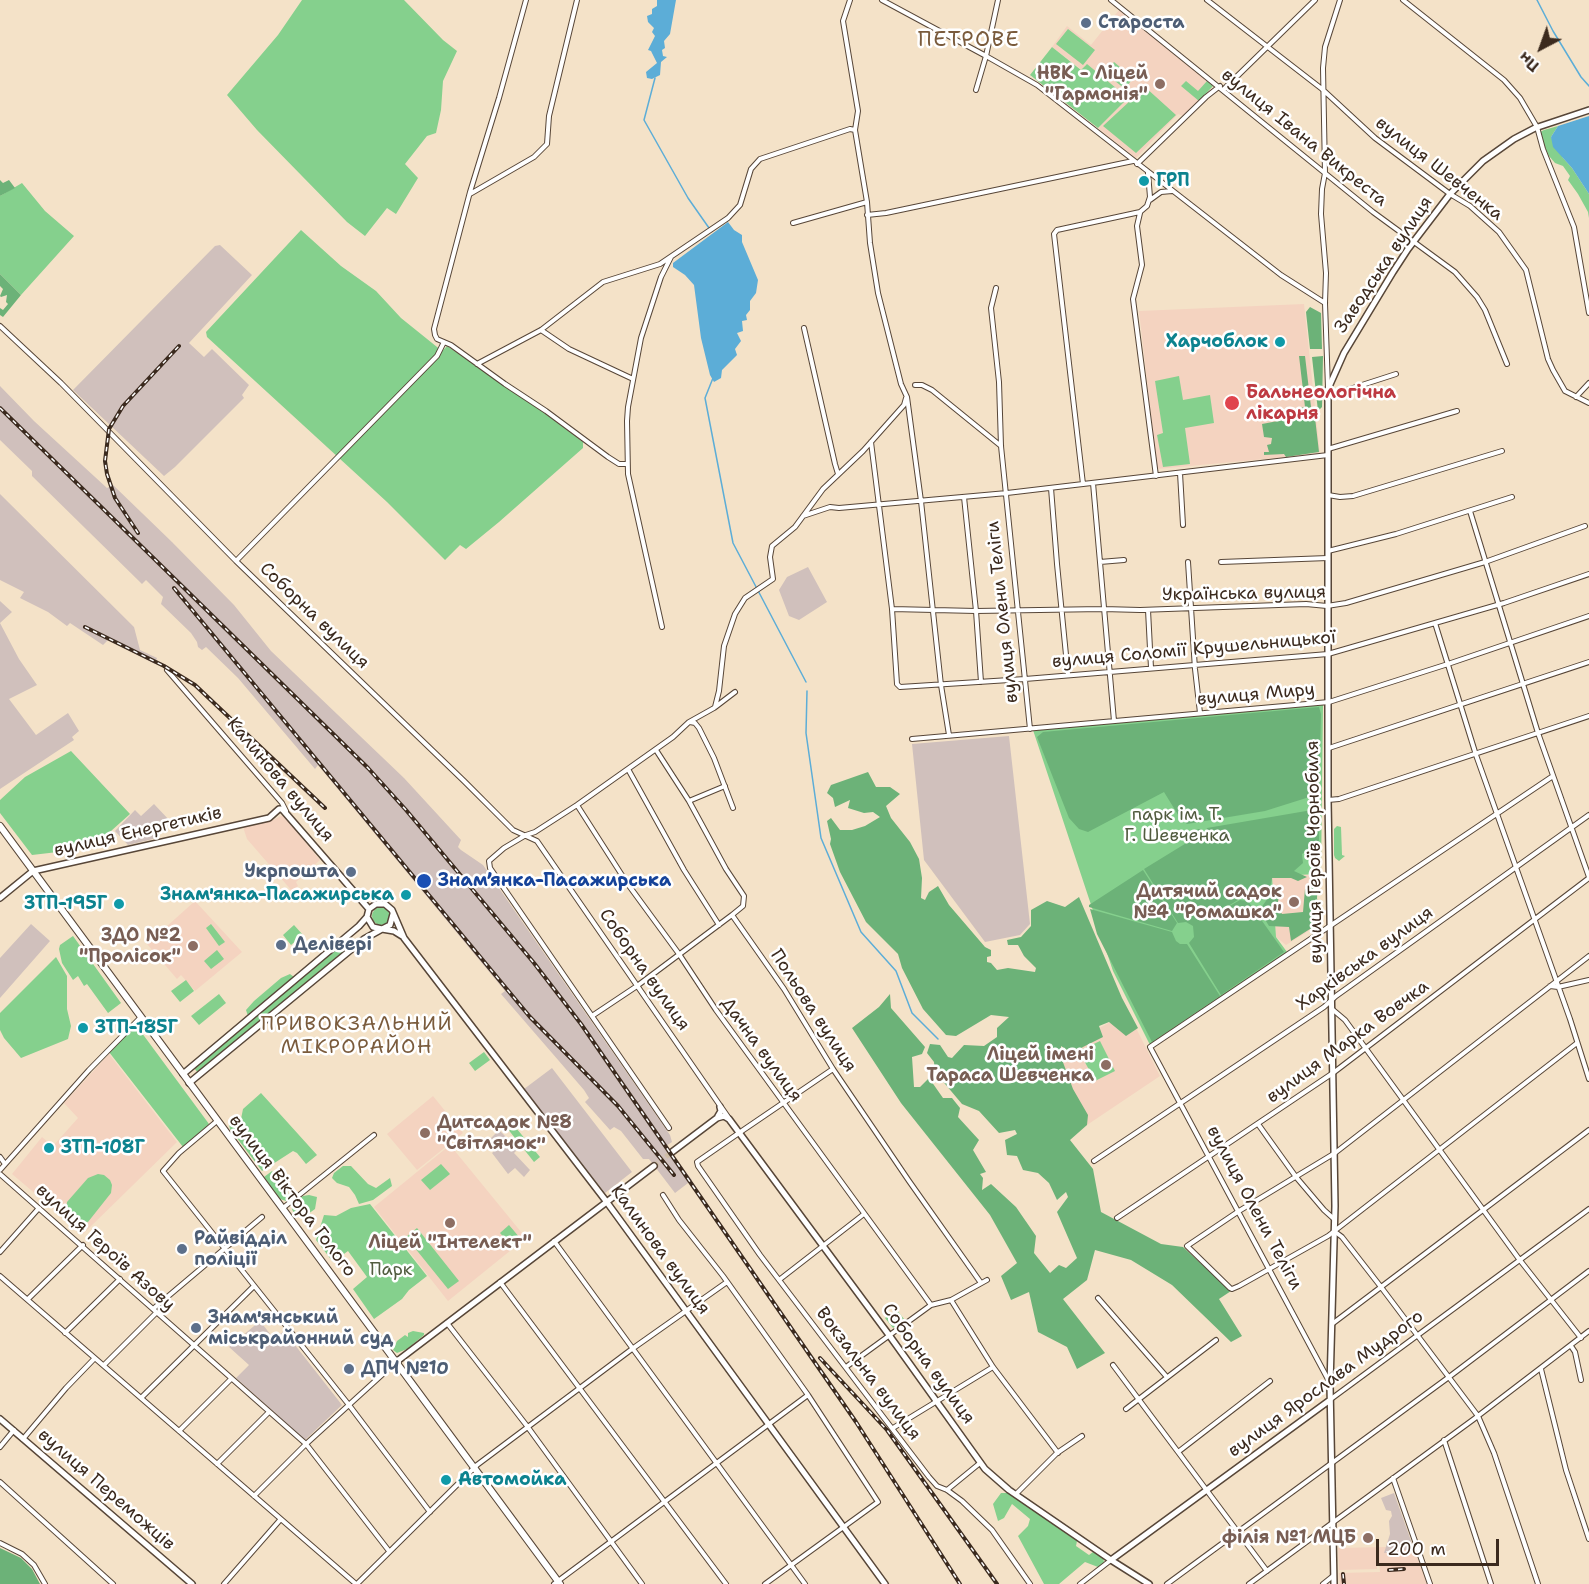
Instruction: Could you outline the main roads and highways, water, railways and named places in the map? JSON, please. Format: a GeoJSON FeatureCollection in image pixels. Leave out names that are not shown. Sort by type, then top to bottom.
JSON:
{"type":"FeatureCollection","features":[{"type":"Feature","properties":{"kind":"main road","name":"вулиця Віктора Голого"},"geometry":{"type":"LineString","coordinates":[[0,826],[474,1467],[557,1583]]}},
{"type":"Feature","properties":{"kind":"water"},"geometry":{"type":"Polygon","coordinates":[[[657,0],[676,0],[670,34],[664,41],[665,48],[662,50],[663,56],[667,57],[661,62],[660,75],[652,79],[647,78],[646,72],[657,63],[651,51],[648,50],[655,36],[652,32],[654,28],[648,22],[647,16],[652,14],[652,9],[657,6],[657,0]]]}},
{"type":"Feature","properties":{"kind":"water"},"geometry":{"type":"Polygon","coordinates":[[[1589,116],[1589,194],[1572,168],[1553,147],[1551,137],[1558,126],[1589,116]]]}},
{"type":"Feature","properties":{"kind":"water"},"geometry":{"type":"Polygon","coordinates":[[[728,222],[742,235],[742,242],[758,280],[756,293],[750,301],[750,310],[746,315],[747,320],[742,321],[743,331],[737,333],[741,341],[735,349],[737,355],[722,370],[721,378],[714,382],[710,375],[701,338],[694,285],[673,267],[673,263],[728,222]]]}},
{"type":"Feature","properties":{"kind":"waterway"},"geometry":{"type":"LineString","coordinates":[[1537,0],[1553,31],[1589,86]]}},
{"type":"Feature","properties":{"kind":"waterway"},"geometry":{"type":"LineString","coordinates":[[655,78],[644,120],[688,198],[709,228]]}},
{"type":"Feature","properties":{"kind":"waterway"},"geometry":{"type":"LineString","coordinates":[[713,378],[705,398],[733,543],[806,682]]}},
{"type":"Feature","properties":{"kind":"waterway"},"geometry":{"type":"LineString","coordinates":[[807,691],[806,733],[821,838],[861,932],[896,971],[912,1013],[938,1039]]}},
{"type":"Feature","properties":{"kind":"tunnel"},"geometry":{"type":"LineString","coordinates":[[654,1166],[672,1152]]}},
{"type":"Feature","properties":{"kind":"railway"},"geometry":{"type":"LineString","coordinates":[[138,533],[115,498],[107,474],[105,461],[109,429],[123,406],[179,346]]}},
{"type":"Feature","properties":{"kind":"railway"},"geometry":{"type":"LineString","coordinates":[[0,408],[368,768],[534,963],[581,1024],[856,1422],[960,1584]]}},
{"type":"Feature","properties":{"kind":"railway"},"geometry":{"type":"LineString","coordinates":[[174,588],[530,1017],[618,1106],[674,1175]]}},
{"type":"Feature","properties":{"kind":"railway"},"geometry":{"type":"LineString","coordinates":[[85,627],[164,666],[195,685],[325,808]]}},
{"type":"Feature","properties":{"kind":"railway"},"geometry":{"type":"LineString","coordinates":[[820,1358],[887,1430],[997,1584]]}},
{"type":"Feature","properties":{"kind":"railway"},"geometry":{"type":"LineString","coordinates":[[1389,1570],[1404,1569]]}},
{"type":"Feature","properties":{"kind":"railway"},"geometry":{"type":"LineString","coordinates":[[1343,1574],[1344,1584]]}},
{"type":"Feature","properties":{"kind":"place","name":"Староста"},"geometry":{"type":"Point","coordinates":[1086,23]}},
{"type":"Feature","properties":{"kind":"place","name":"НВК - Ліцей \"Гармонія\""},"geometry":{"type":"Point","coordinates":[1160,84]}},
{"type":"Feature","properties":{"kind":"place","name":"ГРП"},"geometry":{"type":"Point","coordinates":[1144,181]}},
{"type":"Feature","properties":{"kind":"place","name":"Харчоблок"},"geometry":{"type":"Point","coordinates":[1280,342]}},
{"type":"Feature","properties":{"kind":"place","name":"Бальнеологічна лікарня"},"geometry":{"type":"Point","coordinates":[1232,403]}},
{"type":"Feature","properties":{"kind":"place","name":"Укрпошта"},"geometry":{"type":"Point","coordinates":[351,872]}},
{"type":"Feature","properties":{"kind":"place","name":"Знам’янка-Пасажирська"},"geometry":{"type":"Point","coordinates":[424,881]}},
{"type":"Feature","properties":{"kind":"place","name":"Знам'янка-Пасажирська"},"geometry":{"type":"Point","coordinates":[406,895]}},
{"type":"Feature","properties":{"kind":"place","name":"Дитячий садок №4 \"Ромашка\""},"geometry":{"type":"Point","coordinates":[1294,902]}},
{"type":"Feature","properties":{"kind":"place","name":"ЗТП-195Г"},"geometry":{"type":"Point","coordinates":[119,904]}},
{"type":"Feature","properties":{"kind":"place","name":"Делівері"},"geometry":{"type":"Point","coordinates":[281,945]}},
{"type":"Feature","properties":{"kind":"place","name":"ЗДО №2 \"Пролісок\""},"geometry":{"type":"Point","coordinates":[193,946]}},
{"type":"Feature","properties":{"kind":"place","name":"ЗТП-185Г"},"geometry":{"type":"Point","coordinates":[83,1028]}},
{"type":"Feature","properties":{"kind":"place","name":"Ліцей імені Тараса Шевченка"},"geometry":{"type":"Point","coordinates":[1106,1065]}},
{"type":"Feature","properties":{"kind":"place","name":"Дитсадок №8 \"Світлячок\""},"geometry":{"type":"Point","coordinates":[425,1133]}},
{"type":"Feature","properties":{"kind":"place","name":"ЗТП-108Г"},"geometry":{"type":"Point","coordinates":[49,1148]}},
{"type":"Feature","properties":{"kind":"place","name":"Ліцей \"Інтелект\""},"geometry":{"type":"Point","coordinates":[450,1223]}},
{"type":"Feature","properties":{"kind":"place","name":"Райвідділ поліції"},"geometry":{"type":"Point","coordinates":[182,1249]}},
{"type":"Feature","properties":{"kind":"place","name":"Знам'янський міськрайонний суд"},"geometry":{"type":"Point","coordinates":[196,1328]}},
{"type":"Feature","properties":{"kind":"place","name":"ДПЧ №10"},"geometry":{"type":"Point","coordinates":[349,1369]}},
{"type":"Feature","properties":{"kind":"place","name":"Автомойка"},"geometry":{"type":"Point","coordinates":[446,1480]}},
{"type":"Feature","properties":{"kind":"place","name":"філія №1 МЦБ"},"geometry":{"type":"Point","coordinates":[1368,1538]}},
{"type":"Feature","properties":{"kind":"district","name":"ПЕТРОВЕ"},"geometry":{"type":"Point","coordinates":[969,41]}},
{"type":"Feature","properties":{"kind":"district","name":"ПРИВОКЗАЛЬНИЙ МІКРОРАЙОН"},"geometry":{"type":"Point","coordinates":[357,1036]}},
{"type":"Feature","properties":{"kind":"park label","name":"парк ім. Т. Г. Шевченка"},"geometry":{"type":"Point","coordinates":[1177,825]}},
{"type":"Feature","properties":{"kind":"park label","name":"Парк"},"geometry":{"type":"Point","coordinates":[391,1270]}}]}
